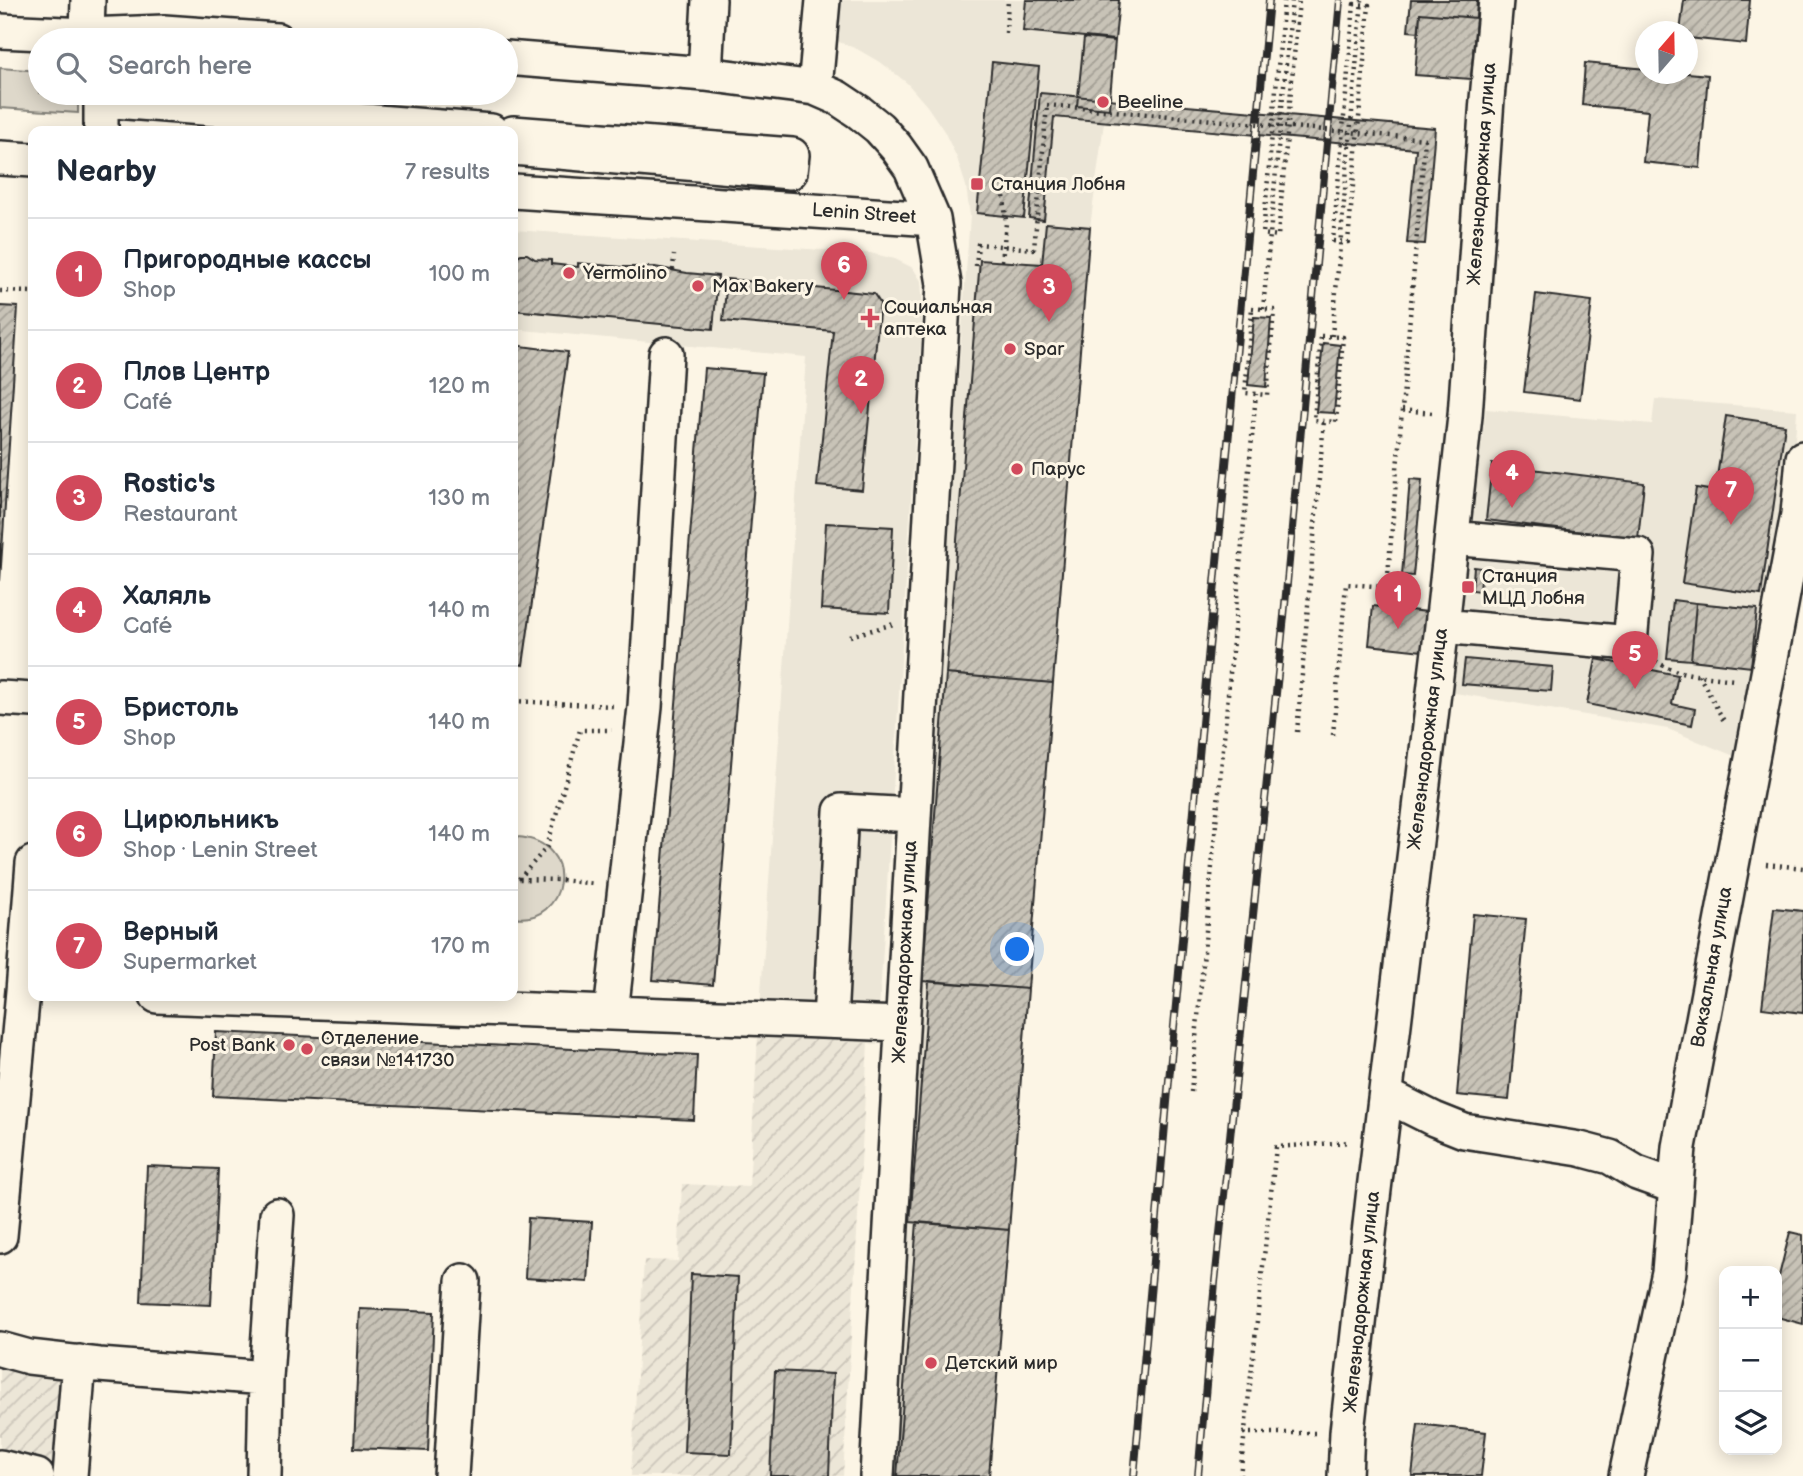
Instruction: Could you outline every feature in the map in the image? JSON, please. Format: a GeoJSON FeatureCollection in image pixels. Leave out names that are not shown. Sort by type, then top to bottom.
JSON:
{"type":"FeatureCollection","features":[{"type":"Feature","properties":{"kind":"street"},"geometry":{"type":"LineString","coordinates":[[88,0],[88,28]]}},
{"type":"Feature","properties":{"kind":"street"},"geometry":{"type":"LineString","coordinates":[[705,74],[709,0]]}},
{"type":"Feature","properties":{"kind":"street"},"geometry":{"type":"LineString","coordinates":[[815,88],[823,0]]}},
{"type":"Feature","properties":{"kind":"street","name":"Железнодорожная улица"},"geometry":{"type":"LineString","coordinates":[[1345,1476],[1347,1432],[1465,416],[1496,0]]}},
{"type":"Feature","properties":{"kind":"street"},"geometry":{"type":"LineString","coordinates":[[0,31],[28,33]]}},
{"type":"Feature","properties":{"kind":"street","name":"Lenin Street"},"geometry":{"type":"LineString","coordinates":[[518,59],[705,74],[815,88],[838,98],[879,128],[911,168],[933,219],[518,191]]}},
{"type":"Feature","properties":{"kind":"street"},"geometry":{"type":"LineString","coordinates":[[102,109],[271,126]]}},
{"type":"Feature","properties":{"kind":"street"},"geometry":{"type":"LineString","coordinates":[[102,109],[403,126]]}},
{"type":"Feature","properties":{"kind":"street"},"geometry":{"type":"LineString","coordinates":[[518,133],[792,155],[790,172],[518,148]]}},
{"type":"Feature","properties":{"kind":"street"},"geometry":{"type":"LineString","coordinates":[[0,158],[28,160]]}},
{"type":"Feature","properties":{"kind":"street","name":"Железнодорожная улица"},"geometry":{"type":"LineString","coordinates":[[877,1476],[944,284],[933,219]]}},
{"type":"Feature","properties":{"kind":"street"},"geometry":{"type":"LineString","coordinates":[[611,1013],[644,719],[666,354]]}},
{"type":"Feature","properties":{"kind":"street","name":"Вокзальная улица"},"geometry":{"type":"LineString","coordinates":[[1626,1476],[1669,1272],[1679,1147],[1798,514],[1803,458]]}},
{"type":"Feature","properties":{"kind":"street"},"geometry":{"type":"LineString","coordinates":[[1442,626],[1630,643],[1638,555],[1452,538]]}},
{"type":"Feature","properties":{"kind":"street"},"geometry":{"type":"LineString","coordinates":[[0,698],[28,700]]}},
{"type":"Feature","properties":{"kind":"street"},"geometry":{"type":"LineString","coordinates":[[830,1021],[841,811],[913,815]]}},
{"type":"Feature","properties":{"kind":"street"},"geometry":{"type":"LineString","coordinates":[[0,1236],[28,991]]}},
{"type":"Feature","properties":{"kind":"street"},"geometry":{"type":"LineString","coordinates":[[367,1001],[901,1024]]}},
{"type":"Feature","properties":{"kind":"street"},"geometry":{"type":"LineString","coordinates":[[1386,1095],[1464,1131],[1580,1149],[1610,1157],[1637,1173],[1676,1187]]}},
{"type":"Feature","properties":{"kind":"street"},"geometry":{"type":"LineString","coordinates":[[264,1476],[277,1215]]}},
{"type":"Feature","properties":{"kind":"street"},"geometry":{"type":"LineString","coordinates":[[451,1476],[463,1281]]}},
{"type":"Feature","properties":{"kind":"street"},"geometry":{"type":"LineString","coordinates":[[0,1349],[29,1357],[79,1363],[267,1378]]}},
{"type":"Feature","properties":{"kind":"street"},"geometry":{"type":"LineString","coordinates":[[69,1476],[79,1363]]}},
{"type":"Feature","properties":{"kind":"street"},"geometry":{"type":"LineString","coordinates":[[0,1467],[37,1476]]}},
{"type":"Feature","properties":{"kind":"path"},"geometry":{"type":"LineString","coordinates":[[1006,33],[1008,0]]}},
{"type":"Feature","properties":{"kind":"path"},"geometry":{"type":"LineString","coordinates":[[1284,0],[1263,234],[1278,236],[1299,0]]}},
{"type":"Feature","properties":{"kind":"path"},"geometry":{"type":"LineString","coordinates":[[1263,309],[1292,0]]}},
{"type":"Feature","properties":{"kind":"path"},"geometry":{"type":"LineString","coordinates":[[1332,336],[1362,2]]}},
{"type":"Feature","properties":{"kind":"path"},"geometry":{"type":"LineString","coordinates":[[1362,2],[1369,5],[1352,200],[1348,242],[1341,241],[1333,241],[1354,4],[1362,2]]}},
{"type":"Feature","properties":{"kind":"path"},"geometry":{"type":"LineString","coordinates":[[975,272],[978,244],[1034,249],[1047,105],[1425,139],[1387,587]]}},
{"type":"Feature","properties":{"kind":"path"},"geometry":{"type":"LineString","coordinates":[[1002,261],[1006,223],[1004,195]]}},
{"type":"Feature","properties":{"kind":"path"},"geometry":{"type":"LineString","coordinates":[[673,270],[674,255]]}},
{"type":"Feature","properties":{"kind":"path"},"geometry":{"type":"LineString","coordinates":[[0,291],[28,292]]}},
{"type":"Feature","properties":{"kind":"path"},"geometry":{"type":"LineString","coordinates":[[1252,308],[1274,310],[1267,395],[1255,394],[1245,393],[1252,308]]}},
{"type":"Feature","properties":{"kind":"path"},"geometry":{"type":"LineString","coordinates":[[1321,335],[1343,337],[1336,422],[1324,421],[1314,420],[1321,335]]}},
{"type":"Feature","properties":{"kind":"path"},"geometry":{"type":"LineString","coordinates":[[1191,1092],[1255,394]]}},
{"type":"Feature","properties":{"kind":"path"},"geometry":{"type":"LineString","coordinates":[[1297,732],[1324,421]]}},
{"type":"Feature","properties":{"kind":"path"},"geometry":{"type":"LineString","coordinates":[[1333,735],[1346,583],[1376,586]]}},
{"type":"Feature","properties":{"kind":"path"},"geometry":{"type":"LineString","coordinates":[[850,636],[898,623]]}},
{"type":"Feature","properties":{"kind":"path"},"geometry":{"type":"LineString","coordinates":[[1630,643],[1663,667],[1767,685]]}},
{"type":"Feature","properties":{"kind":"path"},"geometry":{"type":"LineString","coordinates":[[518,702],[644,719]]}},
{"type":"Feature","properties":{"kind":"path"},"geometry":{"type":"LineString","coordinates":[[519,879],[547,847],[580,730],[644,719]]}},
{"type":"Feature","properties":{"kind":"path"},"geometry":{"type":"LineString","coordinates":[[519,879],[561,880]]}},
{"type":"Feature","properties":{"kind":"path"},"geometry":{"type":"LineString","coordinates":[[1240,1476],[1276,1147],[1380,1141]]}},
{"type":"Feature","properties":{"kind":"path"},"geometry":{"type":"LineString","coordinates":[[1243,1433],[1347,1432]]}},
{"type":"Feature","properties":{"kind":"shaded area"},"geometry":{"type":"Polygon","coordinates":[[[811,0],[1119,0],[1090,227],[989,1476],[889,1476],[914,994],[970,216],[966,186],[957,158],[944,131],[927,106],[907,83],[883,64],[857,49],[829,38],[811,0]]]}},
{"type":"Feature","properties":{"kind":"shaded area"},"geometry":{"type":"Polygon","coordinates":[[[0,68],[28,70],[28,105],[78,105],[78,113],[0,108],[0,68]]]}},
{"type":"Feature","properties":{"kind":"shaded area"},"geometry":{"type":"Polygon","coordinates":[[[518,230],[870,253],[895,259],[913,268],[921,281],[923,309],[877,1045],[758,1036],[806,357],[518,329],[518,230]]]}},
{"type":"Feature","properties":{"kind":"shaded area"},"geometry":{"type":"Polygon","coordinates":[[[1655,399],[1797,410],[1786,578],[1744,760],[1668,729],[1449,692],[1486,409],[1652,424],[1655,399]]]}},
{"type":"Feature","properties":{"kind":"shaded area"},"geometry":{"type":"Polygon","coordinates":[[[518,837],[538,842],[552,853],[559,867],[560,882],[555,897],[546,909],[531,917],[518,917],[518,837]]]}},
{"type":"Feature","properties":{"kind":"shaded area"},"geometry":{"type":"Polygon","coordinates":[[[758,1036],[868,1043],[843,1476],[631,1476],[644,1260],[678,1261],[682,1184],[749,1187],[758,1036]]]}},
{"type":"Feature","properties":{"kind":"shaded area"},"geometry":{"type":"Polygon","coordinates":[[[0,1362],[94,1372],[90,1476],[0,1476],[0,1362]]]}},
{"type":"Feature","properties":{"kind":"building"},"geometry":{"type":"Polygon","coordinates":[[[1026,0],[1119,0],[1115,40],[1023,31],[1026,0]]]}},
{"type":"Feature","properties":{"kind":"building"},"geometry":{"type":"Polygon","coordinates":[[[1411,0],[1477,0],[1476,18],[1420,13],[1419,32],[1408,31],[1411,0]]]}},
{"type":"Feature","properties":{"kind":"building"},"geometry":{"type":"Polygon","coordinates":[[[1684,0],[1750,0],[1746,44],[1698,39],[1698,21],[1681,21],[1684,0]]]}},
{"type":"Feature","properties":{"kind":"building"},"geometry":{"type":"Polygon","coordinates":[[[1420,13],[1476,18],[1471,79],[1415,75],[1420,13]]]}},
{"type":"Feature","properties":{"kind":"building"},"geometry":{"type":"Polygon","coordinates":[[[1084,38],[1115,41],[1109,109],[1077,106],[1084,38]]]}},
{"type":"Feature","properties":{"kind":"building"},"geometry":{"type":"Polygon","coordinates":[[[992,62],[1039,67],[1024,218],[977,213],[992,62]]]}},
{"type":"Feature","properties":{"kind":"building"},"geometry":{"type":"Polygon","coordinates":[[[1585,63],[1635,68],[1635,84],[1698,84],[1698,74],[1708,75],[1700,168],[1643,162],[1648,111],[1582,105],[1585,63]]]}},
{"type":"Feature","properties":{"kind":"building"},"geometry":{"type":"Polygon","coordinates":[[[1040,93],[1435,128],[1425,244],[1407,243],[1416,149],[1054,117],[1044,220],[1029,218],[1040,93]]]}},
{"type":"Feature","properties":{"kind":"building","name":"Парус"},"geometry":{"type":"Polygon","coordinates":[[[1046,223],[1090,227],[1053,683],[946,674],[980,260],[1042,264],[1046,223]]]}},
{"type":"Feature","properties":{"kind":"building"},"geometry":{"type":"Polygon","coordinates":[[[527,254],[535,259],[551,260],[551,264],[578,267],[578,263],[655,267],[718,276],[713,329],[518,310],[518,256],[527,254]]]}},
{"type":"Feature","properties":{"kind":"building"},"geometry":{"type":"Polygon","coordinates":[[[727,279],[874,294],[880,303],[862,490],[817,486],[833,331],[723,321],[727,279]]]}},
{"type":"Feature","properties":{"kind":"building"},"geometry":{"type":"Polygon","coordinates":[[[1536,294],[1592,301],[1580,399],[1524,392],[1536,294]]]}},
{"type":"Feature","properties":{"kind":"building"},"geometry":{"type":"Polygon","coordinates":[[[0,306],[18,307],[0,581],[0,306]]]}},
{"type":"Feature","properties":{"kind":"building"},"geometry":{"type":"Polygon","coordinates":[[[1254,317],[1271,318],[1266,387],[1248,385],[1254,317]]]}},
{"type":"Feature","properties":{"kind":"building"},"geometry":{"type":"Polygon","coordinates":[[[1323,343],[1340,345],[1334,413],[1316,412],[1323,343]]]}},
{"type":"Feature","properties":{"kind":"building"},"geometry":{"type":"Polygon","coordinates":[[[518,346],[568,352],[523,665],[518,664],[518,346]]]}},
{"type":"Feature","properties":{"kind":"building"},"geometry":{"type":"Polygon","coordinates":[[[704,368],[763,373],[713,985],[653,980],[704,368]]]}},
{"type":"Feature","properties":{"kind":"building"},"geometry":{"type":"Polygon","coordinates":[[[1726,416],[1785,425],[1761,595],[1682,583],[1696,488],[1715,491],[1726,416]]]}},
{"type":"Feature","properties":{"kind":"building"},"geometry":{"type":"Polygon","coordinates":[[[1492,464],[1644,483],[1638,539],[1486,520],[1492,464]]]}},
{"type":"Feature","properties":{"kind":"building"},"geometry":{"type":"Polygon","coordinates":[[[1410,479],[1422,480],[1413,576],[1402,575],[1410,479]]]}},
{"type":"Feature","properties":{"kind":"building"},"geometry":{"type":"Polygon","coordinates":[[[826,523],[893,527],[889,613],[821,609],[826,523]]]}},
{"type":"Feature","properties":{"kind":"building"},"geometry":{"type":"Polygon","coordinates":[[[1474,567],[1482,568],[1480,591],[1472,590],[1474,567]]]}},
{"type":"Feature","properties":{"kind":"building"},"geometry":{"type":"Polygon","coordinates":[[[1673,600],[1696,603],[1691,660],[1667,658],[1673,600]]]}},
{"type":"Feature","properties":{"kind":"building"},"geometry":{"type":"Polygon","coordinates":[[[1696,603],[1757,609],[1751,667],[1691,660],[1696,603]]]}},
{"type":"Feature","properties":{"kind":"building"},"geometry":{"type":"Polygon","coordinates":[[[1373,606],[1427,612],[1422,651],[1369,645],[1373,606]]]}},
{"type":"Feature","properties":{"kind":"building"},"geometry":{"type":"Polygon","coordinates":[[[1465,659],[1553,667],[1551,691],[1462,684],[1465,659]]]}},
{"type":"Feature","properties":{"kind":"building"},"geometry":{"type":"Polygon","coordinates":[[[1596,659],[1678,675],[1672,704],[1695,709],[1692,725],[1587,704],[1596,659]]]}},
{"type":"Feature","properties":{"kind":"building"},"geometry":{"type":"Polygon","coordinates":[[[946,674],[1053,683],[1028,989],[922,981],[946,674]]]}},
{"type":"Feature","properties":{"kind":"building"},"geometry":{"type":"Polygon","coordinates":[[[1774,908],[1803,911],[1803,1013],[1762,1008],[1774,908]]]}},
{"type":"Feature","properties":{"kind":"building"},"geometry":{"type":"Polygon","coordinates":[[[1473,914],[1526,919],[1509,1100],[1457,1095],[1473,914]]]}},
{"type":"Feature","properties":{"kind":"building"},"geometry":{"type":"Polygon","coordinates":[[[929,981],[1028,989],[1009,1230],[910,1222],[929,981]]]}},
{"type":"Feature","properties":{"kind":"building"},"geometry":{"type":"Polygon","coordinates":[[[216,1032],[697,1055],[694,1120],[213,1096],[216,1032]]]}},
{"type":"Feature","properties":{"kind":"building"},"geometry":{"type":"Polygon","coordinates":[[[147,1166],[218,1169],[211,1305],[141,1302],[147,1166]]]}},
{"type":"Feature","properties":{"kind":"building"},"geometry":{"type":"Polygon","coordinates":[[[528,1218],[592,1222],[588,1282],[525,1278],[528,1218]]]}},
{"type":"Feature","properties":{"kind":"building"},"geometry":{"type":"Polygon","coordinates":[[[917,1222],[1009,1230],[989,1476],[897,1476],[917,1222]]]}},
{"type":"Feature","properties":{"kind":"building"},"geometry":{"type":"Polygon","coordinates":[[[1790,1232],[1803,1235],[1803,1324],[1782,1318],[1782,1266],[1790,1232]]]}},
{"type":"Feature","properties":{"kind":"building"},"geometry":{"type":"Polygon","coordinates":[[[691,1274],[738,1277],[731,1454],[684,1452],[691,1274]]]}},
{"type":"Feature","properties":{"kind":"building"},"geometry":{"type":"Polygon","coordinates":[[[360,1309],[434,1312],[428,1451],[354,1448],[360,1309]]]}},
{"type":"Feature","properties":{"kind":"building"},"geometry":{"type":"Polygon","coordinates":[[[775,1371],[833,1374],[829,1476],[770,1476],[775,1371]]]}},
{"type":"Feature","properties":{"kind":"building"},"geometry":{"type":"Polygon","coordinates":[[[1418,1424],[1486,1432],[1481,1476],[1412,1476],[1418,1424]]]}},
{"type":"Feature","properties":{"kind":"railway"},"geometry":{"type":"LineString","coordinates":[[1134,1476],[1269,0]]}},
{"type":"Feature","properties":{"kind":"railway"},"geometry":{"type":"LineString","coordinates":[[1198,1476],[1215,1282],[1284,616],[1340,0]]}},
{"type":"Feature","properties":{"kind":"place","name":"Beeline"},"geometry":{"type":"Point","coordinates":[1103,102]}},
{"type":"Feature","properties":{"kind":"place","name":"Станция Лобня"},"geometry":{"type":"Point","coordinates":[977,184]}},
{"type":"Feature","properties":{"kind":"place","name":"Yermolino"},"geometry":{"type":"Point","coordinates":[569,273]}},
{"type":"Feature","properties":{"kind":"place","name":"Max Bakery"},"geometry":{"type":"Point","coordinates":[698,286]}},
{"type":"Feature","properties":{"kind":"place","name":"Цирюльникъ"},"geometry":{"type":"Point","coordinates":[844,300]}},
{"type":"Feature","properties":{"kind":"place","name":"Социальная аптека"},"geometry":{"type":"Point","coordinates":[870,318]}},
{"type":"Feature","properties":{"kind":"place","name":"Rostic's"},"geometry":{"type":"Point","coordinates":[1049,322]}},
{"type":"Feature","properties":{"kind":"place","name":"Spar"},"geometry":{"type":"Point","coordinates":[1010,349]}},
{"type":"Feature","properties":{"kind":"place","name":"Плов Центр"},"geometry":{"type":"Point","coordinates":[861,414]}},
{"type":"Feature","properties":{"kind":"place","name":"Парус"},"geometry":{"type":"Point","coordinates":[1017,469]}},
{"type":"Feature","properties":{"kind":"place","name":"Халяль"},"geometry":{"type":"Point","coordinates":[1512,508]}},
{"type":"Feature","properties":{"kind":"place","name":"Верный"},"geometry":{"type":"Point","coordinates":[1731,525]}},
{"type":"Feature","properties":{"kind":"place","name":"Станция МЦД Лобня"},"geometry":{"type":"Point","coordinates":[1468,587]}},
{"type":"Feature","properties":{"kind":"place","name":"Пригородные кассы"},"geometry":{"type":"Point","coordinates":[1398,629]}},
{"type":"Feature","properties":{"kind":"place","name":"Бристоль"},"geometry":{"type":"Point","coordinates":[1635,689]}},
{"type":"Feature","properties":{"kind":"place","name":"Post Bank"},"geometry":{"type":"Point","coordinates":[289,1045]}},
{"type":"Feature","properties":{"kind":"place","name":"Отделение связи №141730"},"geometry":{"type":"Point","coordinates":[307,1049]}},
{"type":"Feature","properties":{"kind":"place","name":"Детский мир"},"geometry":{"type":"Point","coordinates":[931,1363]}}]}
